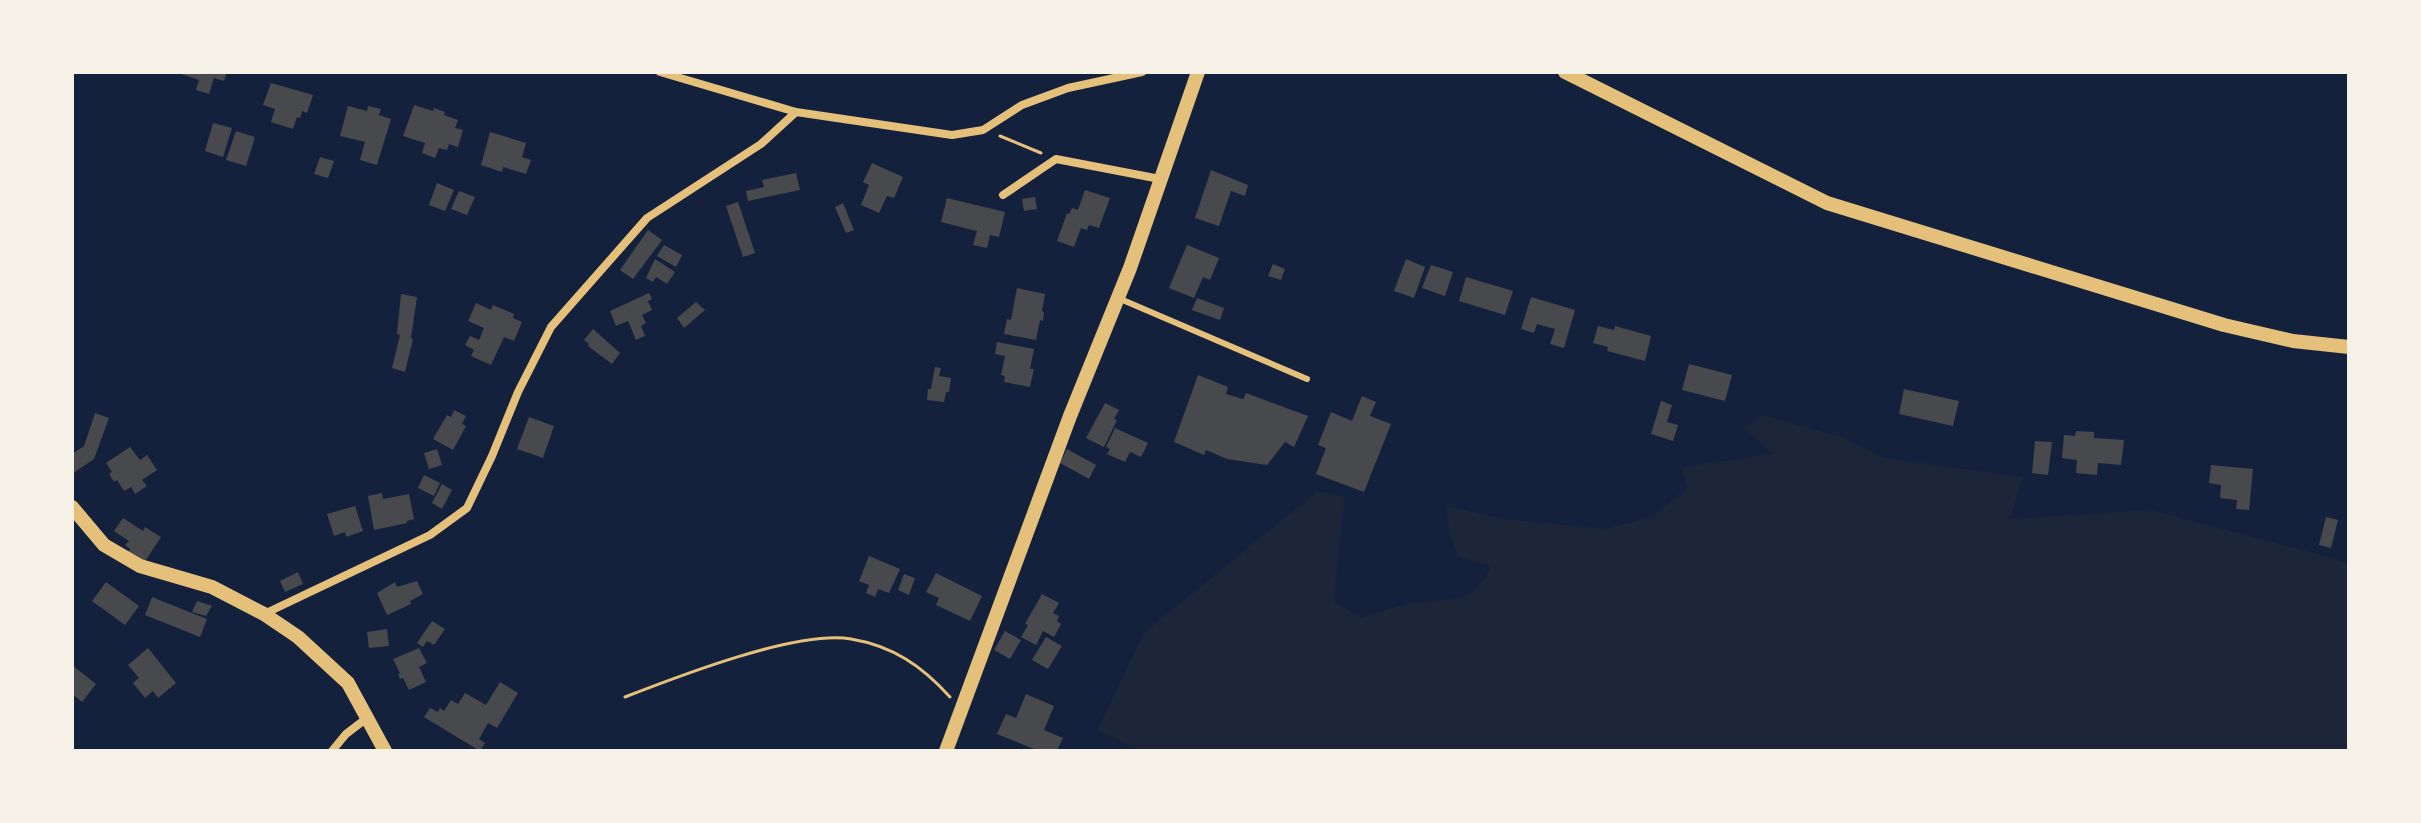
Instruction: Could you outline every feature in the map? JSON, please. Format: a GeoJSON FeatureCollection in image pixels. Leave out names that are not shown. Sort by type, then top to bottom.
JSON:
{"type":"FeatureCollection","features":[{"type":"Feature","properties":{"kind":"street"},"geometry":{"type":"LineString","coordinates":[[660,72],[796,112],[952,135],[983,130],[1022,105],[1068,88],[1142,72]]}},
{"type":"Feature","properties":{"kind":"street"},"geometry":{"type":"LineString","coordinates":[[946,751],[1070,416],[1118,298],[1198,72]]}},
{"type":"Feature","properties":{"kind":"street"},"geometry":{"type":"LineString","coordinates":[[1565,72],[1827,203],[2224,325],[2293,341],[2349,347]]}},
{"type":"Feature","properties":{"kind":"street"},"geometry":{"type":"LineString","coordinates":[[264,614],[430,535],[467,508],[518,392],[551,327],[647,218],[761,144],[796,112]]}},
{"type":"Feature","properties":{"kind":"street"},"geometry":{"type":"LineString","coordinates":[[1003,195],[1056,159],[1160,179]]}},
{"type":"Feature","properties":{"kind":"street"},"geometry":{"type":"LineString","coordinates":[[72,507],[104,545],[140,566],[212,587],[264,614],[298,637],[348,683],[385,751]]}},
{"type":"Feature","properties":{"kind":"street"},"geometry":{"type":"LineString","coordinates":[[332,751],[346,734],[367,718]]}},
{"type":"Feature","properties":{"kind":"lane"},"geometry":{"type":"LineString","coordinates":[[1118,298],[1307,379]]}},
{"type":"Feature","properties":{"kind":"path"},"geometry":{"type":"LineString","coordinates":[[983,130],[1056,159]]}},
{"type":"Feature","properties":{"kind":"path"},"geometry":{"type":"LineString","coordinates":[[625,697],[779,646],[822,639],[850,639],[890,650],[930,674],[961,709]]}},
{"type":"Feature","properties":{"kind":"shaded area"},"geometry":{"type":"Polygon","coordinates":[[[1762,415],[1845,438],[1884,458],[2023,477],[2010,519],[2151,510],[2349,564],[2349,751],[1140,751],[1097,730],[1144,633],[1317,491],[1344,497],[1334,601],[1360,618],[1403,605],[1454,599],[1474,589],[1483,580],[1491,566],[1458,557],[1450,534],[1446,506],[1503,519],[1607,529],[1653,516],[1687,488],[1681,467],[1773,454],[1744,428],[1762,415]]]}},
{"type":"Feature","properties":{"kind":"building"},"geometry":{"type":"Polygon","coordinates":[[[175,72],[227,72],[224,81],[214,78],[209,94],[196,90],[199,80],[175,72]]]}},
{"type":"Feature","properties":{"kind":"building"},"geometry":{"type":"Polygon","coordinates":[[[271,83],[313,95],[307,113],[302,111],[293,129],[271,122],[275,109],[263,105],[271,83]]]}},
{"type":"Feature","properties":{"kind":"building"},"geometry":{"type":"Polygon","coordinates":[[[414,105],[433,111],[434,108],[458,120],[455,128],[463,130],[458,147],[449,144],[447,150],[439,148],[435,158],[422,153],[425,143],[403,136],[414,105]]]}},
{"type":"Feature","properties":{"kind":"building"},"geometry":{"type":"Polygon","coordinates":[[[348,106],[367,111],[368,106],[381,109],[379,115],[391,119],[377,165],[360,160],[365,142],[340,136],[348,106]]]}},
{"type":"Feature","properties":{"kind":"building"},"geometry":{"type":"Polygon","coordinates":[[[213,123],[232,128],[223,157],[205,151],[213,123]]]}},
{"type":"Feature","properties":{"kind":"building"},"geometry":{"type":"Polygon","coordinates":[[[236,131],[255,137],[246,166],[226,160],[236,131]]]}},
{"type":"Feature","properties":{"kind":"building"},"geometry":{"type":"Polygon","coordinates":[[[490,132],[526,143],[522,157],[531,160],[526,174],[503,167],[502,172],[481,165],[490,132]]]}},
{"type":"Feature","properties":{"kind":"building"},"geometry":{"type":"Polygon","coordinates":[[[320,157],[334,161],[328,178],[314,174],[320,157]]]}},
{"type":"Feature","properties":{"kind":"building"},"geometry":{"type":"Polygon","coordinates":[[[872,163],[903,177],[894,198],[887,196],[879,213],[861,205],[869,185],[863,182],[872,163]]]}},
{"type":"Feature","properties":{"kind":"building"},"geometry":{"type":"Polygon","coordinates":[[[1211,170],[1248,185],[1245,196],[1231,191],[1219,226],[1195,218],[1211,170]]]}},
{"type":"Feature","properties":{"kind":"building"},"geometry":{"type":"Polygon","coordinates":[[[796,173],[800,190],[748,201],[746,191],[764,187],[762,180],[796,173]]]}},
{"type":"Feature","properties":{"kind":"building"},"geometry":{"type":"Polygon","coordinates":[[[437,183],[454,190],[445,211],[429,205],[437,183]]]}},
{"type":"Feature","properties":{"kind":"building"},"geometry":{"type":"Polygon","coordinates":[[[1085,190],[1110,198],[1099,228],[1089,225],[1087,230],[1081,228],[1074,247],[1057,241],[1067,213],[1072,208],[1078,210],[1085,190]]]}},
{"type":"Feature","properties":{"kind":"building"},"geometry":{"type":"Polygon","coordinates":[[[459,191],[475,197],[467,215],[451,209],[459,191]]]}},
{"type":"Feature","properties":{"kind":"building"},"geometry":{"type":"Polygon","coordinates":[[[1035,197],[1037,209],[1024,211],[1022,199],[1035,197]]]}},
{"type":"Feature","properties":{"kind":"building"},"geometry":{"type":"Polygon","coordinates":[[[947,198],[1005,212],[999,237],[990,235],[987,248],[973,245],[977,231],[941,222],[947,198]]]}},
{"type":"Feature","properties":{"kind":"building"},"geometry":{"type":"Polygon","coordinates":[[[738,202],[755,253],[743,257],[726,206],[738,202]]]}},
{"type":"Feature","properties":{"kind":"building"},"geometry":{"type":"Polygon","coordinates":[[[843,203],[854,230],[846,233],[835,207],[843,203]]]}},
{"type":"Feature","properties":{"kind":"building"},"geometry":{"type":"Polygon","coordinates":[[[648,230],[662,240],[633,279],[620,270],[648,230]]]}},
{"type":"Feature","properties":{"kind":"building"},"geometry":{"type":"Polygon","coordinates":[[[664,245],[682,255],[676,267],[657,256],[664,245]]]}},
{"type":"Feature","properties":{"kind":"building"},"geometry":{"type":"Polygon","coordinates":[[[1187,245],[1219,258],[1210,280],[1203,277],[1194,298],[1169,288],[1187,245]]]}},
{"type":"Feature","properties":{"kind":"building"},"geometry":{"type":"Polygon","coordinates":[[[655,259],[675,272],[667,284],[656,277],[653,282],[646,278],[655,259]]]}},
{"type":"Feature","properties":{"kind":"building"},"geometry":{"type":"Polygon","coordinates":[[[1406,259],[1425,267],[1414,298],[1394,291],[1406,259]]]}},
{"type":"Feature","properties":{"kind":"building"},"geometry":{"type":"Polygon","coordinates":[[[1273,264],[1285,269],[1281,280],[1268,276],[1273,264]]]}},
{"type":"Feature","properties":{"kind":"building"},"geometry":{"type":"Polygon","coordinates":[[[1431,265],[1453,272],[1445,296],[1422,288],[1431,265]]]}},
{"type":"Feature","properties":{"kind":"building"},"geometry":{"type":"Polygon","coordinates":[[[1466,277],[1513,291],[1505,315],[1459,301],[1466,277]]]}},
{"type":"Feature","properties":{"kind":"building"},"geometry":{"type":"Polygon","coordinates":[[[1017,288],[1045,294],[1043,321],[1040,320],[1036,340],[1004,334],[1007,319],[1011,320],[1017,288]]]}},
{"type":"Feature","properties":{"kind":"building"},"geometry":{"type":"Polygon","coordinates":[[[649,293],[652,310],[642,315],[646,323],[641,326],[645,336],[636,340],[628,321],[616,326],[610,311],[649,293]]]}},
{"type":"Feature","properties":{"kind":"building"},"geometry":{"type":"Polygon","coordinates":[[[401,294],[417,297],[413,339],[405,372],[392,368],[400,335],[397,334],[401,294]]]}},
{"type":"Feature","properties":{"kind":"building"},"geometry":{"type":"Polygon","coordinates":[[[1531,297],[1575,310],[1564,348],[1550,344],[1555,329],[1537,324],[1534,333],[1521,329],[1531,297]]]}},
{"type":"Feature","properties":{"kind":"building"},"geometry":{"type":"Polygon","coordinates":[[[1197,298],[1224,308],[1220,320],[1192,310],[1197,298]]]}},
{"type":"Feature","properties":{"kind":"building"},"geometry":{"type":"Polygon","coordinates":[[[696,302],[705,310],[684,328],[677,318],[696,302]]]}},
{"type":"Feature","properties":{"kind":"building"},"geometry":{"type":"Polygon","coordinates":[[[476,303],[491,310],[493,305],[514,314],[513,318],[522,322],[514,341],[504,337],[491,365],[471,356],[474,350],[465,345],[470,336],[479,340],[484,328],[468,321],[476,303]]]}},
{"type":"Feature","properties":{"kind":"building"},"geometry":{"type":"Polygon","coordinates":[[[1598,326],[1614,330],[1615,326],[1651,336],[1645,361],[1607,351],[1608,347],[1593,343],[1598,326]]]}},
{"type":"Feature","properties":{"kind":"building"},"geometry":{"type":"Polygon","coordinates":[[[593,329],[620,353],[612,364],[584,340],[593,329]]]}},
{"type":"Feature","properties":{"kind":"building"},"geometry":{"type":"Polygon","coordinates":[[[997,342],[1034,349],[1030,387],[1004,382],[1005,376],[1001,375],[1005,356],[995,354],[997,342]]]}},
{"type":"Feature","properties":{"kind":"building"},"geometry":{"type":"Polygon","coordinates":[[[1689,364],[1732,375],[1725,401],[1682,390],[1689,364]]]}},
{"type":"Feature","properties":{"kind":"building"},"geometry":{"type":"Polygon","coordinates":[[[935,367],[941,368],[939,376],[951,378],[944,402],[927,400],[935,367]]]}},
{"type":"Feature","properties":{"kind":"building"},"geometry":{"type":"Polygon","coordinates":[[[1198,375],[1228,387],[1226,394],[1243,399],[1246,393],[1308,416],[1294,447],[1285,442],[1267,465],[1227,459],[1206,450],[1204,455],[1174,442],[1198,375]]]}},
{"type":"Feature","properties":{"kind":"building"},"geometry":{"type":"Polygon","coordinates":[[[1904,389],[1959,401],[1953,426],[1899,414],[1904,389]]]}},
{"type":"Feature","properties":{"kind":"building"},"geometry":{"type":"Polygon","coordinates":[[[1362,396],[1376,402],[1370,416],[1391,424],[1364,492],[1316,474],[1326,448],[1318,445],[1331,412],[1352,421],[1362,396]]]}},
{"type":"Feature","properties":{"kind":"building"},"geometry":{"type":"Polygon","coordinates":[[[1661,401],[1672,405],[1667,422],[1678,425],[1673,441],[1651,434],[1661,401]]]}},
{"type":"Feature","properties":{"kind":"building"},"geometry":{"type":"Polygon","coordinates":[[[1105,403],[1119,410],[1104,447],[1086,438],[1105,403]]]}},
{"type":"Feature","properties":{"kind":"building"},"geometry":{"type":"Polygon","coordinates":[[[454,410],[466,416],[462,424],[466,426],[453,450],[433,439],[447,415],[451,417],[454,410]]]}},
{"type":"Feature","properties":{"kind":"building"},"geometry":{"type":"Polygon","coordinates":[[[95,413],[109,418],[94,459],[72,474],[72,454],[84,446],[95,413]]]}},
{"type":"Feature","properties":{"kind":"building"},"geometry":{"type":"Polygon","coordinates":[[[529,417],[554,426],[543,458],[517,449],[529,417]]]}},
{"type":"Feature","properties":{"kind":"building"},"geometry":{"type":"Polygon","coordinates":[[[1115,428],[1148,443],[1141,457],[1130,452],[1125,462],[1107,454],[1110,449],[1106,447],[1115,428]]]}},
{"type":"Feature","properties":{"kind":"building"},"geometry":{"type":"Polygon","coordinates":[[[2076,431],[2094,432],[2094,438],[2124,440],[2121,465],[2098,463],[2097,475],[2076,473],[2077,460],[2062,458],[2064,435],[2075,436],[2076,431]]]}},
{"type":"Feature","properties":{"kind":"building"},"geometry":{"type":"Polygon","coordinates":[[[2035,441],[2052,442],[2048,475],[2032,473],[2035,441]]]}},
{"type":"Feature","properties":{"kind":"building"},"geometry":{"type":"Polygon","coordinates":[[[130,447],[140,460],[147,455],[157,470],[142,480],[147,486],[135,494],[131,487],[124,491],[117,480],[114,482],[106,463],[130,447]]]}},
{"type":"Feature","properties":{"kind":"building"},"geometry":{"type":"Polygon","coordinates":[[[437,449],[442,465],[429,469],[424,453],[437,449]]]}},
{"type":"Feature","properties":{"kind":"building"},"geometry":{"type":"Polygon","coordinates":[[[1067,449],[1096,465],[1089,479],[1060,463],[1067,449]]]}},
{"type":"Feature","properties":{"kind":"building"},"geometry":{"type":"Polygon","coordinates":[[[2211,465],[2253,469],[2249,510],[2236,509],[2237,500],[2220,498],[2221,485],[2209,483],[2211,465]]]}},
{"type":"Feature","properties":{"kind":"building"},"geometry":{"type":"Polygon","coordinates":[[[424,475],[440,483],[434,496],[418,488],[424,475]]]}},
{"type":"Feature","properties":{"kind":"building"},"geometry":{"type":"Polygon","coordinates":[[[442,484],[452,490],[442,509],[432,503],[442,484]]]}},
{"type":"Feature","properties":{"kind":"building"},"geometry":{"type":"Polygon","coordinates":[[[382,493],[383,499],[409,494],[414,519],[374,530],[368,496],[382,493]]]}},
{"type":"Feature","properties":{"kind":"building"},"geometry":{"type":"Polygon","coordinates":[[[355,506],[363,531],[346,537],[345,532],[334,536],[327,514],[355,506]]]}},
{"type":"Feature","properties":{"kind":"building"},"geometry":{"type":"Polygon","coordinates":[[[2326,517],[2338,520],[2331,548],[2319,545],[2326,517]]]}},
{"type":"Feature","properties":{"kind":"building"},"geometry":{"type":"Polygon","coordinates":[[[123,518],[143,531],[145,527],[161,537],[144,563],[128,552],[130,549],[125,545],[129,541],[114,531],[123,518]]]}},
{"type":"Feature","properties":{"kind":"building"},"geometry":{"type":"Polygon","coordinates":[[[869,556],[900,569],[889,593],[878,589],[875,597],[866,593],[869,585],[859,581],[869,556]]]}},
{"type":"Feature","properties":{"kind":"building"},"geometry":{"type":"Polygon","coordinates":[[[298,572],[303,584],[285,592],[280,581],[298,572]]]}},
{"type":"Feature","properties":{"kind":"building"},"geometry":{"type":"Polygon","coordinates":[[[936,573],[982,596],[970,621],[936,605],[939,598],[926,592],[936,573]]]}},
{"type":"Feature","properties":{"kind":"building"},"geometry":{"type":"Polygon","coordinates":[[[904,574],[915,578],[909,595],[898,590],[904,574]]]}},
{"type":"Feature","properties":{"kind":"building"},"geometry":{"type":"Polygon","coordinates":[[[417,581],[423,594],[410,601],[411,604],[387,615],[377,593],[395,582],[397,587],[417,581]]]}},
{"type":"Feature","properties":{"kind":"building"},"geometry":{"type":"Polygon","coordinates":[[[106,582],[139,606],[125,625],[92,601],[106,582]]]}},
{"type":"Feature","properties":{"kind":"building"},"geometry":{"type":"Polygon","coordinates":[[[1042,594],[1059,603],[1053,613],[1059,616],[1057,621],[1061,624],[1054,637],[1043,631],[1036,645],[1021,637],[1042,594]]]}},
{"type":"Feature","properties":{"kind":"building"},"geometry":{"type":"Polygon","coordinates":[[[152,597],[207,619],[200,637],[145,615],[152,597]]]}},
{"type":"Feature","properties":{"kind":"building"},"geometry":{"type":"Polygon","coordinates":[[[197,601],[212,606],[206,616],[192,612],[197,601]]]}},
{"type":"Feature","properties":{"kind":"building"},"geometry":{"type":"Polygon","coordinates":[[[432,621],[445,629],[434,645],[427,641],[423,647],[417,643],[432,621]]]}},
{"type":"Feature","properties":{"kind":"building"},"geometry":{"type":"Polygon","coordinates":[[[387,629],[389,646],[369,648],[367,632],[387,629]]]}},
{"type":"Feature","properties":{"kind":"building"},"geometry":{"type":"Polygon","coordinates":[[[1005,631],[1021,640],[1010,659],[994,650],[1005,631]]]}},
{"type":"Feature","properties":{"kind":"building"},"geometry":{"type":"Polygon","coordinates":[[[1046,637],[1062,646],[1048,669],[1032,660],[1046,637]]]}},
{"type":"Feature","properties":{"kind":"building"},"geometry":{"type":"Polygon","coordinates":[[[148,648],[176,683],[158,698],[153,691],[145,698],[133,683],[139,678],[128,665],[148,648]]]}},
{"type":"Feature","properties":{"kind":"building"},"geometry":{"type":"Polygon","coordinates":[[[419,648],[427,663],[419,667],[426,682],[409,690],[403,678],[400,679],[393,659],[419,648]]]}},
{"type":"Feature","properties":{"kind":"building"},"geometry":{"type":"Polygon","coordinates":[[[72,665],[96,684],[82,702],[72,694],[72,665]]]}},
{"type":"Feature","properties":{"kind":"building"},"geometry":{"type":"Polygon","coordinates":[[[500,682],[518,693],[497,728],[488,723],[479,739],[485,743],[480,751],[424,717],[430,708],[438,712],[440,708],[444,711],[451,700],[458,704],[465,693],[486,705],[500,682]]]}},
{"type":"Feature","properties":{"kind":"building"},"geometry":{"type":"Polygon","coordinates":[[[1026,694],[1054,706],[1044,730],[1063,738],[1057,751],[1039,751],[997,734],[1006,714],[1016,718],[1026,694]]]}}]}
